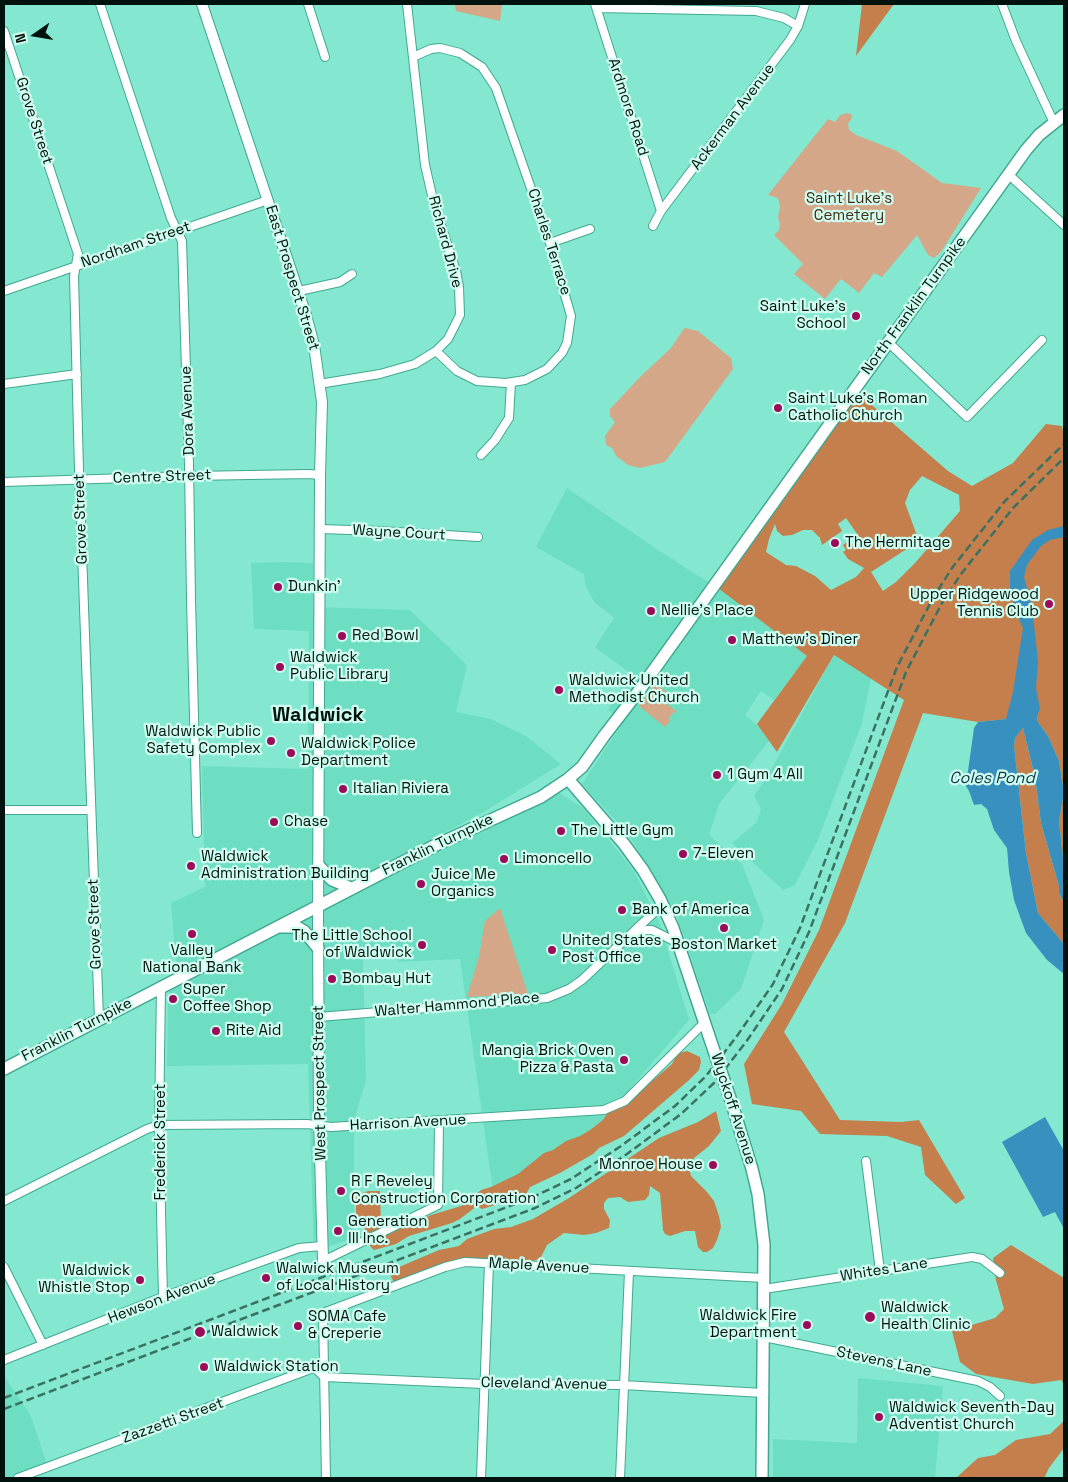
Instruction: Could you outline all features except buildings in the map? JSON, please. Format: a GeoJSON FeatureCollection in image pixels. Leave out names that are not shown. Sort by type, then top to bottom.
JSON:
{"type":"FeatureCollection","features":[{"type":"Feature","properties":{"kind":"main road","name":"North Franklin Turnpike"},"geometry":{"type":"LineString","coordinates":[[719,579],[1008,174],[1026,150],[1064,114]]}},
{"type":"Feature","properties":{"kind":"main road","name":"Franklin Turnpike"},"geometry":{"type":"LineString","coordinates":[[4,1068],[434,846],[541,797],[568,779],[582,767],[719,579]]}},
{"type":"Feature","properties":{"kind":"main road","name":"Wyckoff Avenue"},"geometry":{"type":"LineString","coordinates":[[568,779],[633,855],[663,904],[710,1036],[752,1169],[758,1194],[764,1245],[762,1478]]}},
{"type":"Feature","properties":{"kind":"main road"},"geometry":{"type":"LineString","coordinates":[[319,866],[332,880],[351,888]]}},
{"type":"Feature","properties":{"kind":"main road"},"geometry":{"type":"LineString","coordinates":[[275,927],[297,927],[304,931],[318,948]]}},
{"type":"Feature","properties":{"kind":"street","name":"Dora Avenue"},"geometry":{"type":"LineString","coordinates":[[100,4],[171,218],[182,241],[190,476],[197,833]]}},
{"type":"Feature","properties":{"kind":"street","name":"East Prospect Street"},"geometry":{"type":"LineString","coordinates":[[202,4],[299,292],[314,345],[322,402],[320,475],[319,866]]}},
{"type":"Feature","properties":{"kind":"street"},"geometry":{"type":"LineString","coordinates":[[308,4],[325,57]]}},
{"type":"Feature","properties":{"kind":"street","name":"Richard Drive"},"geometry":{"type":"LineString","coordinates":[[319,384],[398,370],[415,364],[436,351],[448,339],[460,314],[456,271],[434,204],[425,164],[407,4]]}},
{"type":"Feature","properties":{"kind":"street","name":"Ackerman Avenue"},"geometry":{"type":"LineString","coordinates":[[654,226],[661,211],[781,53],[798,26],[805,4]]}},
{"type":"Feature","properties":{"kind":"street"},"geometry":{"type":"LineString","coordinates":[[1002,4],[1016,41],[1054,123]]}},
{"type":"Feature","properties":{"kind":"street"},"geometry":{"type":"LineString","coordinates":[[596,6],[756,10],[784,18],[798,26]]}},
{"type":"Feature","properties":{"kind":"street","name":"Ardmore Road"},"geometry":{"type":"LineString","coordinates":[[596,6],[661,211]]}},
{"type":"Feature","properties":{"kind":"street","name":"Grove Street"},"geometry":{"type":"LineString","coordinates":[[4,31],[78,254],[74,276],[98,1019]]}},
{"type":"Feature","properties":{"kind":"street","name":"Charles Terrace"},"geometry":{"type":"LineString","coordinates":[[413,57],[431,49],[451,50],[469,58],[482,68],[496,88],[550,243],[571,316],[567,343],[559,358],[548,369],[525,380],[511,383],[491,383],[466,377],[456,371],[436,351]]}},
{"type":"Feature","properties":{"kind":"street"},"geometry":{"type":"LineString","coordinates":[[1008,174],[1064,225]]}},
{"type":"Feature","properties":{"kind":"street","name":"Nordham Street"},"geometry":{"type":"LineString","coordinates":[[4,291],[268,200]]}},
{"type":"Feature","properties":{"kind":"street"},"geometry":{"type":"LineString","coordinates":[[550,243],[590,229]]}},
{"type":"Feature","properties":{"kind":"street"},"geometry":{"type":"LineString","coordinates":[[299,292],[340,282],[352,274]]}},
{"type":"Feature","properties":{"kind":"street"},"geometry":{"type":"LineString","coordinates":[[888,342],[967,417],[1042,340]]}},
{"type":"Feature","properties":{"kind":"street"},"geometry":{"type":"LineString","coordinates":[[4,384],[77,374]]}},
{"type":"Feature","properties":{"kind":"street"},"geometry":{"type":"LineString","coordinates":[[481,455],[495,440],[509,418],[511,383]]}},
{"type":"Feature","properties":{"kind":"street","name":"Centre Street"},"geometry":{"type":"LineString","coordinates":[[4,482],[190,476],[320,475]]}},
{"type":"Feature","properties":{"kind":"street","name":"Wayne Court"},"geometry":{"type":"LineString","coordinates":[[320,529],[478,537]]}},
{"type":"Feature","properties":{"kind":"street"},"geometry":{"type":"LineString","coordinates":[[4,810],[90,810]]}},
{"type":"Feature","properties":{"kind":"street","name":"West Prospect Street"},"geometry":{"type":"LineString","coordinates":[[319,866],[318,948],[323,1261]]}},
{"type":"Feature","properties":{"kind":"street","name":"Walter Hammond Place"},"geometry":{"type":"LineString","coordinates":[[319,1017],[547,998],[569,989],[663,904]]}},
{"type":"Feature","properties":{"kind":"street"},"geometry":{"type":"LineString","coordinates":[[632,934],[652,930],[678,943]]}},
{"type":"Feature","properties":{"kind":"street","name":"Frederick Street"},"geometry":{"type":"LineString","coordinates":[[162,987],[160,1125],[163,1297]]}},
{"type":"Feature","properties":{"kind":"street","name":"Harrison Avenue"},"geometry":{"type":"LineString","coordinates":[[4,1201],[147,1129],[160,1125],[379,1125],[604,1110],[625,1101],[705,1022]]}},
{"type":"Feature","properties":{"kind":"street"},"geometry":{"type":"LineString","coordinates":[[323,1261],[438,1205],[439,1121]]}},
{"type":"Feature","properties":{"kind":"street"},"geometry":{"type":"LineString","coordinates":[[866,1161],[880,1271]]}},
{"type":"Feature","properties":{"kind":"street","name":"Hewson Avenue"},"geometry":{"type":"LineString","coordinates":[[4,1360],[163,1297],[299,1248],[322,1246]]}},
{"type":"Feature","properties":{"kind":"street","name":"Whites Lane"},"geometry":{"type":"LineString","coordinates":[[764,1284],[880,1271],[972,1257],[982,1259],[1000,1273]]}},
{"type":"Feature","properties":{"kind":"street","name":"Maple Avenue"},"geometry":{"type":"LineString","coordinates":[[324,1377],[323,1313],[455,1264],[465,1262],[489,1263],[628,1272],[764,1284]]}},
{"type":"Feature","properties":{"kind":"street"},"geometry":{"type":"LineString","coordinates":[[481,1478],[489,1263]]}},
{"type":"Feature","properties":{"kind":"street"},"geometry":{"type":"LineString","coordinates":[[4,1267],[43,1345]]}},
{"type":"Feature","properties":{"kind":"street"},"geometry":{"type":"LineString","coordinates":[[620,1478],[628,1272]]}},
{"type":"Feature","properties":{"kind":"street","name":"Stevens Lane"},"geometry":{"type":"LineString","coordinates":[[764,1337],[978,1381],[990,1387],[1000,1396]]}},
{"type":"Feature","properties":{"kind":"street","name":"Zazzetti Street"},"geometry":{"type":"LineString","coordinates":[[18,1478],[308,1370],[315,1368],[324,1377]]}},
{"type":"Feature","properties":{"kind":"street"},"geometry":{"type":"LineString","coordinates":[[324,1377],[326,1478]]}},
{"type":"Feature","properties":{"kind":"street","name":"Cleveland Avenue"},"geometry":{"type":"LineString","coordinates":[[324,1377],[483,1384],[623,1385],[763,1393]]}},
{"type":"Feature","properties":{"kind":"shaded area"},"geometry":{"type":"Polygon","coordinates":[[[862,4],[894,4],[856,56],[862,4]]]}},
{"type":"Feature","properties":{"kind":"shaded area"},"geometry":{"type":"Polygon","coordinates":[[[859,394],[948,471],[972,486],[1013,463],[1046,424],[1062,426],[1064,436],[1064,793],[1059,761],[1048,736],[1038,722],[1037,716],[978,722],[923,713],[845,923],[784,1032],[840,1120],[901,1122],[919,1120],[965,1198],[956,1204],[925,1175],[921,1147],[887,1136],[820,1134],[801,1111],[752,1104],[744,1064],[782,1004],[819,930],[904,700],[834,655],[777,752],[757,724],[807,656],[718,588],[762,525],[812,460],[859,394]],[[922,476],[910,490],[905,503],[919,541],[871,572],[883,591],[896,582],[915,563],[960,511],[959,495],[922,476]],[[846,518],[838,524],[842,531],[822,545],[820,538],[812,530],[803,530],[792,535],[783,536],[777,531],[775,524],[766,552],[786,565],[796,566],[815,576],[831,590],[856,577],[864,568],[848,559],[843,552],[846,550],[843,545],[847,542],[850,546],[860,538],[846,518]]]}},
{"type":"Feature","properties":{"kind":"shaded area"},"geometry":{"type":"Polygon","coordinates":[[[567,488],[718,588],[807,656],[774,700],[761,691],[745,715],[772,737],[719,804],[709,835],[742,864],[764,920],[741,989],[715,1014],[710,1014],[677,917],[629,835],[582,784],[622,724],[608,709],[631,674],[595,647],[614,618],[595,603],[585,585],[584,574],[536,547],[567,488]]]}},
{"type":"Feature","properties":{"kind":"shaded area"},"geometry":{"type":"Polygon","coordinates":[[[251,563],[313,563],[313,607],[410,610],[467,665],[456,712],[491,719],[526,736],[561,764],[487,810],[355,881],[558,792],[583,808],[634,871],[660,924],[689,1020],[603,1120],[527,1176],[493,1191],[460,959],[398,962],[397,956],[363,959],[366,1080],[354,1121],[354,1238],[314,1251],[308,1064],[167,1066],[168,999],[176,962],[171,903],[205,887],[202,766],[308,769],[309,631],[254,629],[251,563]]]}},
{"type":"Feature","properties":{"kind":"shaded area"},"geometry":{"type":"Polygon","coordinates":[[[834,655],[871,678],[862,723],[817,842],[795,885],[783,890],[732,843],[757,822],[761,809],[754,796],[767,777],[834,655]]]}},
{"type":"Feature","properties":{"kind":"shaded area"},"geometry":{"type":"Polygon","coordinates":[[[1023,728],[1035,777],[1041,823],[1059,886],[1059,893],[1064,902],[1064,944],[1038,913],[1026,853],[1014,746],[1015,738],[1023,728]]]}},
{"type":"Feature","properties":{"kind":"shaded area"},"geometry":{"type":"Polygon","coordinates":[[[1064,793],[1064,866],[1059,821],[1064,793]]]}},
{"type":"Feature","properties":{"kind":"shaded area"},"geometry":{"type":"Polygon","coordinates":[[[687,1051],[700,1057],[701,1062],[699,1070],[688,1081],[624,1136],[599,1148],[593,1154],[560,1173],[530,1187],[525,1196],[482,1209],[477,1206],[452,1223],[409,1236],[396,1244],[374,1250],[370,1246],[362,1225],[356,1226],[356,1196],[368,1191],[380,1191],[381,1225],[384,1226],[402,1228],[431,1215],[461,1206],[481,1190],[518,1174],[544,1153],[590,1130],[603,1120],[608,1112],[625,1097],[644,1088],[672,1064],[676,1056],[687,1051]]]}},
{"type":"Feature","properties":{"kind":"shaded area"},"geometry":{"type":"Polygon","coordinates":[[[716,1111],[721,1131],[709,1146],[694,1158],[689,1167],[691,1176],[714,1201],[719,1216],[721,1227],[717,1240],[713,1248],[707,1252],[703,1252],[698,1247],[695,1231],[685,1231],[670,1236],[665,1234],[663,1230],[660,1193],[650,1186],[649,1195],[645,1200],[628,1202],[620,1197],[608,1198],[604,1203],[604,1209],[610,1220],[609,1228],[584,1235],[564,1233],[547,1245],[541,1257],[528,1263],[469,1259],[453,1261],[394,1282],[391,1277],[392,1272],[399,1267],[439,1250],[459,1246],[467,1239],[494,1229],[511,1227],[533,1219],[569,1198],[659,1138],[698,1122],[716,1111]]]}},
{"type":"Feature","properties":{"kind":"shaded area"},"geometry":{"type":"Polygon","coordinates":[[[1011,1245],[1064,1278],[1064,1384],[1061,1380],[1033,1384],[976,1374],[960,1362],[952,1331],[995,1318],[1004,1309],[996,1280],[993,1258],[1011,1245]]]}},
{"type":"Feature","properties":{"kind":"shaded area"},"geometry":{"type":"Polygon","coordinates":[[[4,1376],[31,1416],[47,1465],[20,1478],[4,1478],[4,1376]]]}},
{"type":"Feature","properties":{"kind":"shaded area"},"geometry":{"type":"Polygon","coordinates":[[[858,1378],[943,1386],[935,1478],[773,1478],[773,1439],[857,1443],[858,1378]]]}},
{"type":"Feature","properties":{"kind":"shaded area"},"geometry":{"type":"Polygon","coordinates":[[[1064,1421],[1064,1448],[1044,1478],[956,1478],[978,1458],[995,1455],[1016,1440],[1050,1434],[1064,1421]]]}},
{"type":"Feature","properties":{"kind":"green space"},"geometry":{"type":"Polygon","coordinates":[[[455,4],[502,4],[500,21],[456,11],[455,4]]]}},
{"type":"Feature","properties":{"kind":"green space","name":"Saint Luke's Cemetery"},"geometry":{"type":"Polygon","coordinates":[[[848,113],[852,115],[848,123],[849,130],[856,135],[897,151],[942,183],[981,188],[941,252],[934,258],[928,255],[917,235],[882,277],[874,273],[859,293],[841,279],[825,299],[794,274],[803,264],[774,235],[779,230],[778,217],[780,207],[778,198],[768,195],[828,119],[835,122],[840,115],[848,113]]]}},
{"type":"Feature","properties":{"kind":"green space"},"geometry":{"type":"Polygon","coordinates":[[[685,328],[698,331],[731,358],[733,369],[665,462],[640,468],[628,465],[616,456],[612,448],[606,445],[605,436],[615,422],[610,416],[610,409],[671,348],[685,328]]]}},
{"type":"Feature","properties":{"kind":"green space"},"geometry":{"type":"Polygon","coordinates":[[[655,683],[672,696],[666,703],[677,712],[673,713],[669,718],[670,721],[665,727],[639,706],[655,683]]]}},
{"type":"Feature","properties":{"kind":"green space"},"geometry":{"type":"Polygon","coordinates":[[[500,908],[528,994],[467,997],[479,956],[485,921],[500,908]]]}},
{"type":"Feature","properties":{"kind":"water","name":"Coles Pond"},"geometry":{"type":"Polygon","coordinates":[[[1064,526],[1064,537],[1050,540],[1041,546],[1027,565],[1024,577],[1032,607],[1038,661],[1036,688],[1040,709],[1037,716],[1038,722],[1048,736],[1059,761],[1064,793],[1059,821],[1064,866],[1064,902],[1059,893],[1059,886],[1041,823],[1035,777],[1023,728],[1015,738],[1014,746],[1026,853],[1038,913],[1064,944],[1064,974],[1047,960],[1026,933],[1014,900],[1007,848],[994,830],[987,809],[981,804],[974,805],[964,783],[968,771],[974,728],[978,722],[1006,719],[1013,692],[1023,628],[1015,611],[1010,589],[1010,571],[1032,540],[1048,530],[1064,526]]]}},
{"type":"Feature","properties":{"kind":"water"},"geometry":{"type":"Polygon","coordinates":[[[1045,1117],[1064,1151],[1064,1229],[1055,1212],[1043,1217],[1002,1142],[1045,1117]]]}},
{"type":"Feature","properties":{"kind":"railway"},"geometry":{"type":"LineString","coordinates":[[4,1398],[531,1198],[571,1179],[621,1146],[675,1106],[706,1076],[737,1036],[773,984],[800,928],[897,667],[933,598],[952,568],[1005,501],[1064,444]]}},
{"type":"Feature","properties":{"kind":"railway"},"geometry":{"type":"LineString","coordinates":[[4,1409],[535,1208],[576,1188],[627,1154],[681,1114],[714,1083],[746,1042],[782,989],[809,932],[906,672],[942,603],[961,574],[1013,508],[1064,458]]}},
{"type":"Feature","properties":{"kind":"place","name":"Saint Luke's School"},"geometry":{"type":"Point","coordinates":[856,316]}},
{"type":"Feature","properties":{"kind":"place","name":"Saint Luke's Roman Catholic Church"},"geometry":{"type":"Point","coordinates":[778,408]}},
{"type":"Feature","properties":{"kind":"place","name":"The Hermitage"},"geometry":{"type":"Point","coordinates":[835,543]}},
{"type":"Feature","properties":{"kind":"place","name":"Dunkin'"},"geometry":{"type":"Point","coordinates":[278,587]}},
{"type":"Feature","properties":{"kind":"place","name":"Upper Ridgewood Tennis Club"},"geometry":{"type":"Point","coordinates":[1049,604]}},
{"type":"Feature","properties":{"kind":"place","name":"Nellie's Place"},"geometry":{"type":"Point","coordinates":[651,611]}},
{"type":"Feature","properties":{"kind":"place","name":"Red Bowl"},"geometry":{"type":"Point","coordinates":[342,636]}},
{"type":"Feature","properties":{"kind":"place","name":"Matthew's Diner"},"geometry":{"type":"Point","coordinates":[732,640]}},
{"type":"Feature","properties":{"kind":"place","name":"Waldwick Public Library"},"geometry":{"type":"Point","coordinates":[280,667]}},
{"type":"Feature","properties":{"kind":"place","name":"Waldwick United Methodist Church"},"geometry":{"type":"Point","coordinates":[559,690]}},
{"type":"Feature","properties":{"kind":"place","name":"Waldwick Public Safety Complex"},"geometry":{"type":"Point","coordinates":[271,741]}},
{"type":"Feature","properties":{"kind":"place","name":"Waldwick Police Department"},"geometry":{"type":"Point","coordinates":[291,753]}},
{"type":"Feature","properties":{"kind":"place","name":"1 Gym 4 All"},"geometry":{"type":"Point","coordinates":[717,775]}},
{"type":"Feature","properties":{"kind":"place","name":"Italian Riviera"},"geometry":{"type":"Point","coordinates":[343,789]}},
{"type":"Feature","properties":{"kind":"place","name":"Chase"},"geometry":{"type":"Point","coordinates":[274,822]}},
{"type":"Feature","properties":{"kind":"place","name":"The Little Gym"},"geometry":{"type":"Point","coordinates":[561,831]}},
{"type":"Feature","properties":{"kind":"place","name":"7-Eleven"},"geometry":{"type":"Point","coordinates":[683,854]}},
{"type":"Feature","properties":{"kind":"place","name":"Limoncello"},"geometry":{"type":"Point","coordinates":[504,859]}},
{"type":"Feature","properties":{"kind":"place","name":"Waldwick Administration Building"},"geometry":{"type":"Point","coordinates":[191,866]}},
{"type":"Feature","properties":{"kind":"place","name":"Juice Me Organics"},"geometry":{"type":"Point","coordinates":[421,884]}},
{"type":"Feature","properties":{"kind":"place","name":"Bank of America"},"geometry":{"type":"Point","coordinates":[622,910]}},
{"type":"Feature","properties":{"kind":"place","name":"Boston Market"},"geometry":{"type":"Point","coordinates":[724,928]}},
{"type":"Feature","properties":{"kind":"place","name":"Valley National Bank"},"geometry":{"type":"Point","coordinates":[192,934]}},
{"type":"Feature","properties":{"kind":"place","name":"The Little School of Waldwick"},"geometry":{"type":"Point","coordinates":[422,945]}},
{"type":"Feature","properties":{"kind":"place","name":"United States Post Office"},"geometry":{"type":"Point","coordinates":[552,950]}},
{"type":"Feature","properties":{"kind":"place","name":"Bombay Hut"},"geometry":{"type":"Point","coordinates":[332,979]}},
{"type":"Feature","properties":{"kind":"place","name":"Super Coffee Shop"},"geometry":{"type":"Point","coordinates":[173,999]}},
{"type":"Feature","properties":{"kind":"place","name":"Rite Aid"},"geometry":{"type":"Point","coordinates":[216,1031]}},
{"type":"Feature","properties":{"kind":"place","name":"Mangia Brick Oven Pizza & Pasta"},"geometry":{"type":"Point","coordinates":[624,1060]}},
{"type":"Feature","properties":{"kind":"place","name":"Monroe House"},"geometry":{"type":"Point","coordinates":[713,1165]}},
{"type":"Feature","properties":{"kind":"place","name":"R F Reveley Construction Corporation"},"geometry":{"type":"Point","coordinates":[341,1191]}},
{"type":"Feature","properties":{"kind":"place","name":"Generation III Inc."},"geometry":{"type":"Point","coordinates":[338,1231]}},
{"type":"Feature","properties":{"kind":"place","name":"Walwick Museum of Local History"},"geometry":{"type":"Point","coordinates":[266,1278]}},
{"type":"Feature","properties":{"kind":"place","name":"Waldwick Whistle Stop"},"geometry":{"type":"Point","coordinates":[140,1280]}},
{"type":"Feature","properties":{"kind":"place","name":"Waldwick Health Clinic"},"geometry":{"type":"Point","coordinates":[870,1317]}},
{"type":"Feature","properties":{"kind":"place","name":"Waldwick Fire Department"},"geometry":{"type":"Point","coordinates":[807,1325]}},
{"type":"Feature","properties":{"kind":"place","name":"SOMA Cafe & Creperie"},"geometry":{"type":"Point","coordinates":[298,1326]}},
{"type":"Feature","properties":{"kind":"place","name":"Waldwick"},"geometry":{"type":"Point","coordinates":[200,1332]}},
{"type":"Feature","properties":{"kind":"place","name":"Waldwick Station"},"geometry":{"type":"Point","coordinates":[204,1367]}},
{"type":"Feature","properties":{"kind":"place","name":"Waldwick Seventh-Day Adventist Church"},"geometry":{"type":"Point","coordinates":[879,1417]}},
{"type":"Feature","properties":{"kind":"district","name":"Waldwick"},"geometry":{"type":"Point","coordinates":[318,716]}}]}
